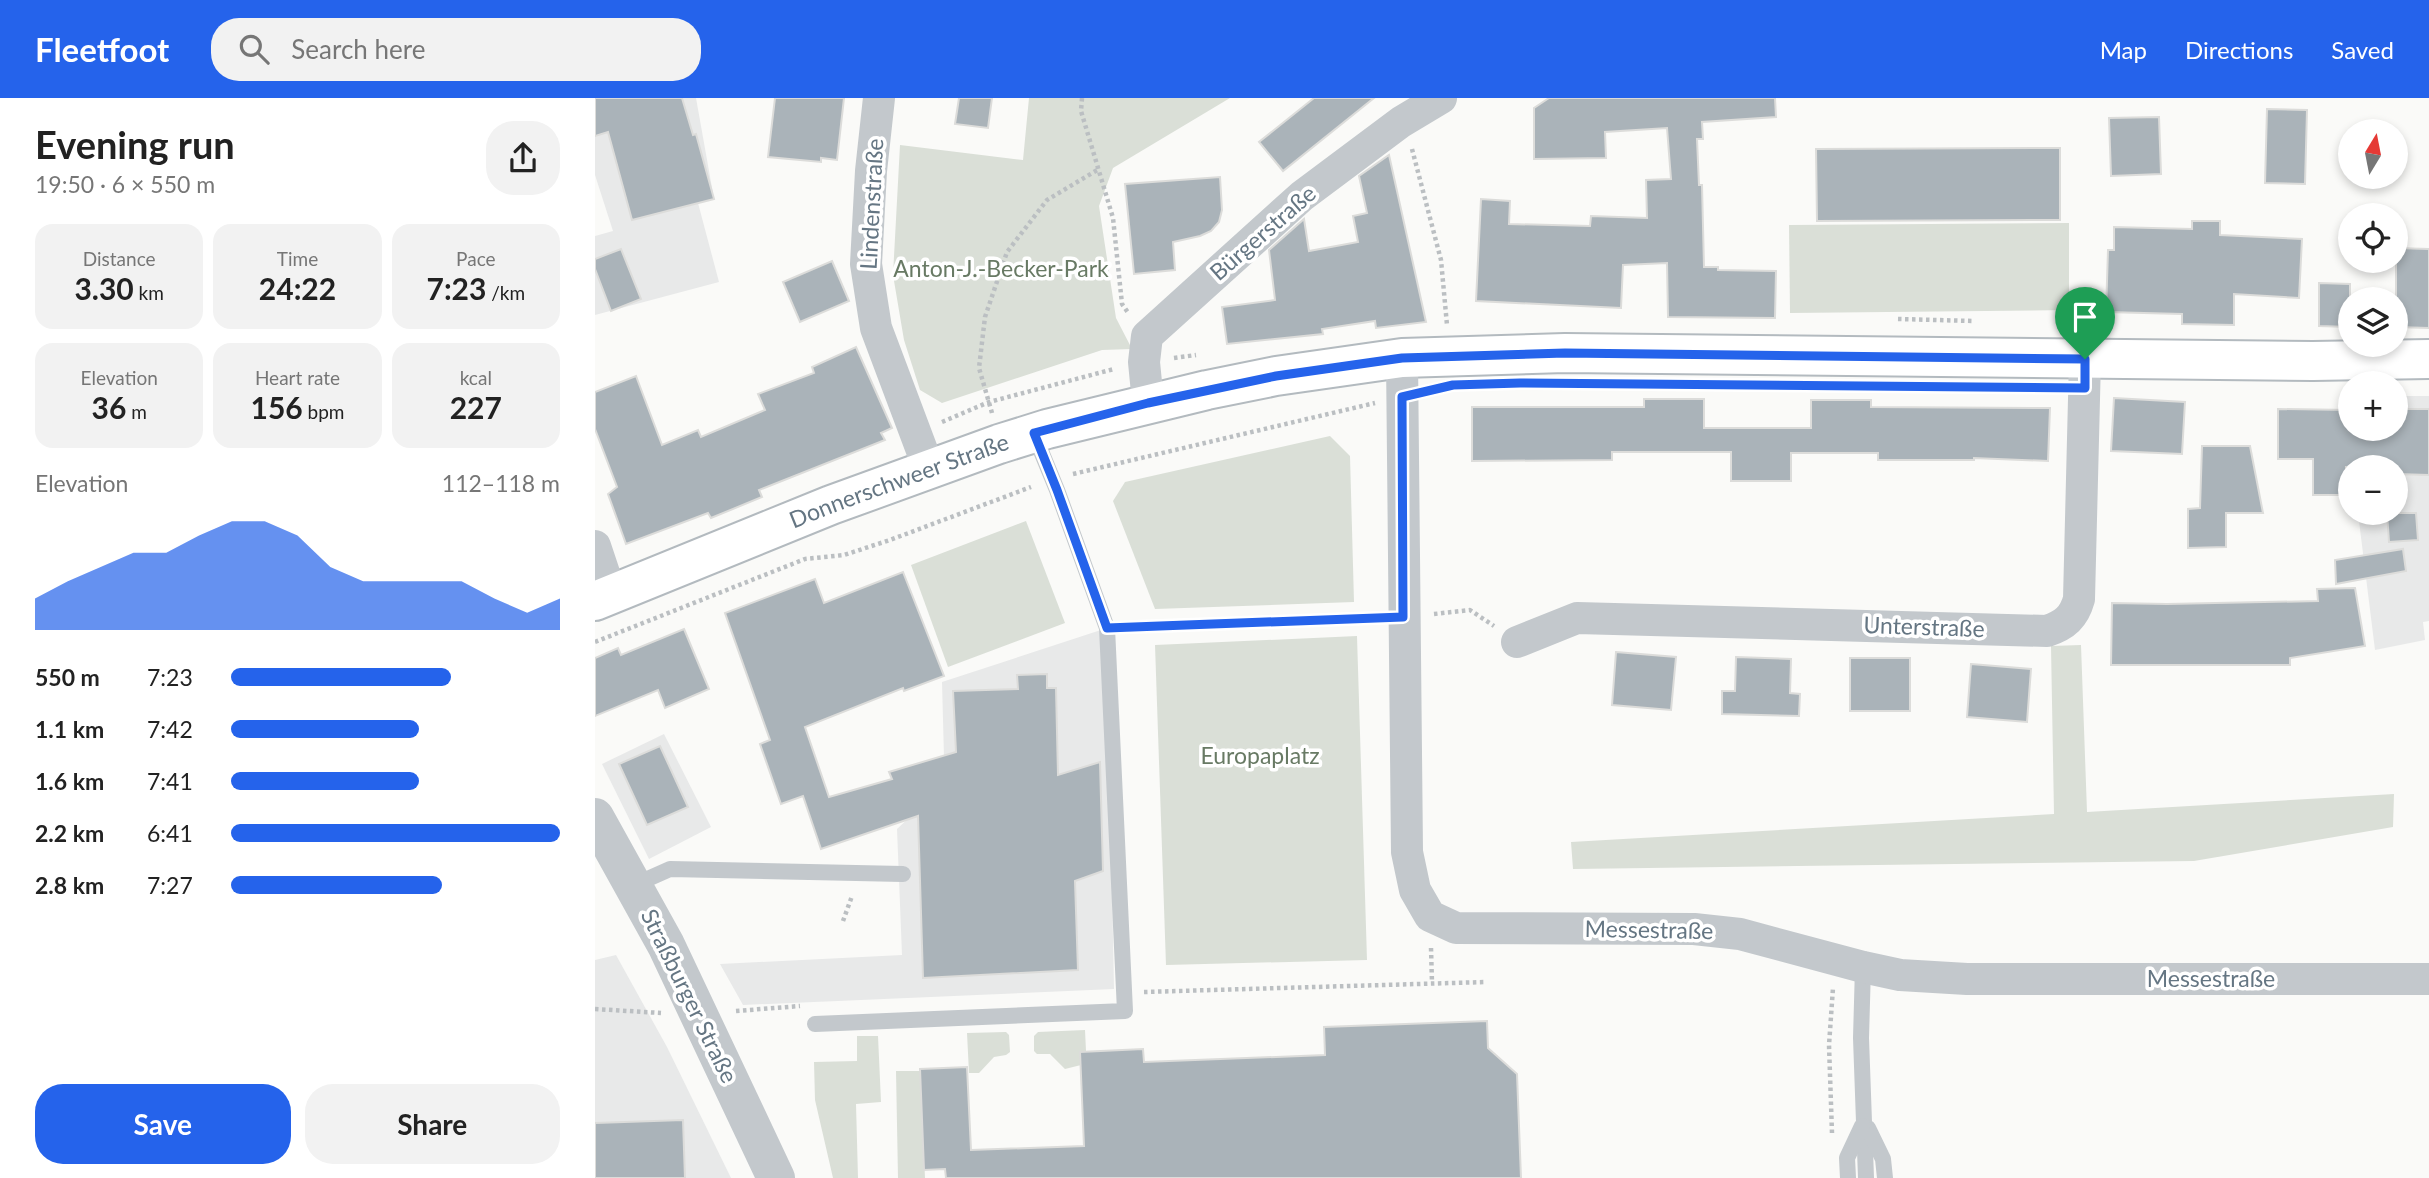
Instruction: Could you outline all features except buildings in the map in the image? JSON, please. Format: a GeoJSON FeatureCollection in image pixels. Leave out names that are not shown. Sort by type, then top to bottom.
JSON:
{"type":"FeatureCollection","features":[{"type":"Feature","properties":{"kind":"main road","name":"Donnerschweer Straße"},"geometry":{"type":"LineString","coordinates":[[603,598],[831,505],[1034,433],[1148,403],[1276,376],[1402,358],[1565,353],[2313,361],[2429,359]]}},
{"type":"Feature","properties":{"kind":"street","name":"Lindenstraße"},"geometry":{"type":"LineString","coordinates":[[879,98],[871,171],[866,264],[876,328],[929,469]]}},
{"type":"Feature","properties":{"kind":"street","name":"Bürgerstraße"},"geometry":{"type":"LineString","coordinates":[[1147,336],[1397,110],[1441,98]]}},
{"type":"Feature","properties":{"kind":"street"},"geometry":{"type":"LineString","coordinates":[[1147,336],[1144,362],[1148,403]]}},
{"type":"Feature","properties":{"kind":"street","name":"Messestraße"},"geometry":{"type":"LineString","coordinates":[[1402,358],[1407,852],[1415,890],[1430,916],[1456,928],[1693,929],[1740,934],[1900,975],[1968,979],[2429,979]]}},
{"type":"Feature","properties":{"kind":"street","name":"Unterstraße"},"geometry":{"type":"LineString","coordinates":[[1517,642],[1577,618],[2047,631],[2060,627],[2070,619],[2079,599],[2085,359]]}},
{"type":"Feature","properties":{"kind":"street"},"geometry":{"type":"LineString","coordinates":[[595,546],[603,598]]}},
{"type":"Feature","properties":{"kind":"street","name":"Straßburger Straße"},"geometry":{"type":"LineString","coordinates":[[595,817],[667,945],[776,1178]]}},
{"type":"Feature","properties":{"kind":"lane"},"geometry":{"type":"LineString","coordinates":[[815,1024],[1125,1011],[1107,628],[1034,433]]}},
{"type":"Feature","properties":{"kind":"lane"},"geometry":{"type":"LineString","coordinates":[[633,885],[670,869],[903,874]]}},
{"type":"Feature","properties":{"kind":"lane"},"geometry":{"type":"LineString","coordinates":[[1849,963],[1861,1038],[1866,1178]]}},
{"type":"Feature","properties":{"kind":"lane"},"geometry":{"type":"LineString","coordinates":[[1848,1178],[1847,1158],[1865,1120]]}},
{"type":"Feature","properties":{"kind":"lane"},"geometry":{"type":"LineString","coordinates":[[1865,1120],[1883,1159],[1885,1178]]}},
{"type":"Feature","properties":{"kind":"path"},"geometry":{"type":"LineString","coordinates":[[1082,98],[1081,111],[1113,218],[1122,304],[1147,336]]}},
{"type":"Feature","properties":{"kind":"path"},"geometry":{"type":"LineString","coordinates":[[1397,110],[1413,151],[1441,260],[1449,355]]}},
{"type":"Feature","properties":{"kind":"path"},"geometry":{"type":"LineString","coordinates":[[995,422],[979,368],[985,317],[1007,252],[1047,200],[1099,169]]}},
{"type":"Feature","properties":{"kind":"path"},"geometry":{"type":"LineString","coordinates":[[595,642],[805,559],[844,555],[1052,479],[1402,397]]}},
{"type":"Feature","properties":{"kind":"path"},"geometry":{"type":"LineString","coordinates":[[1107,628],[1403,617]]}},
{"type":"Feature","properties":{"kind":"path"},"geometry":{"type":"LineString","coordinates":[[1832,1138],[1829,1045],[1849,963]]}},
{"type":"Feature","properties":{"kind":"path"},"geometry":{"type":"LineString","coordinates":[[595,1009],[700,1015]]}},
{"type":"Feature","properties":{"kind":"shaded area"},"geometry":{"type":"Polygon","coordinates":[[[595,98],[696,98],[714,199],[698,203],[719,282],[595,315],[595,236],[613,231],[595,175],[595,98]]]}},
{"type":"Feature","properties":{"kind":"shaded area"},"geometry":{"type":"Polygon","coordinates":[[[2408,396],[2429,396],[2429,621],[2423,622],[2425,640],[2375,650],[2359,525],[2408,525],[2408,455],[2351,455],[2350,441],[2408,441],[2408,396]]]}},
{"type":"Feature","properties":{"kind":"shaded area"},"geometry":{"type":"Polygon","coordinates":[[[1107,628],[1114,989],[743,1005],[720,964],[902,955],[897,829],[929,799],[945,795],[942,682],[1107,628]]]}},
{"type":"Feature","properties":{"kind":"shaded area"},"geometry":{"type":"Polygon","coordinates":[[[664,734],[711,827],[649,859],[602,764],[664,734]]]}},
{"type":"Feature","properties":{"kind":"shaded area"},"geometry":{"type":"Polygon","coordinates":[[[616,955],[667,1047],[731,1178],[595,1178],[595,960],[616,955]]]}},
{"type":"Feature","properties":{"kind":"green space","name":"Anton-J.-Becker-Park"},"geometry":{"type":"Polygon","coordinates":[[[1029,98],[1230,98],[1113,168],[1099,206],[1116,318],[1132,349],[1102,350],[942,403],[920,390],[904,340],[893,275],[900,145],[1023,160],[1029,98]]]}},
{"type":"Feature","properties":{"kind":"green space"},"geometry":{"type":"Polygon","coordinates":[[[2069,223],[2069,310],[1790,313],[1789,225],[2069,223]]]}},
{"type":"Feature","properties":{"kind":"green space"},"geometry":{"type":"Polygon","coordinates":[[[1330,436],[1350,456],[1354,602],[1155,609],[1113,501],[1125,482],[1330,436]]]}},
{"type":"Feature","properties":{"kind":"green space"},"geometry":{"type":"Polygon","coordinates":[[[1026,521],[1065,623],[948,667],[911,565],[1026,521]]]}},
{"type":"Feature","properties":{"kind":"green space","name":"Europaplatz"},"geometry":{"type":"Polygon","coordinates":[[[1357,636],[1367,960],[1166,965],[1155,645],[1357,636]]]}},
{"type":"Feature","properties":{"kind":"green space"},"geometry":{"type":"Polygon","coordinates":[[[2081,645],[2087,812],[2394,794],[2393,827],[2194,861],[1573,869],[1571,842],[2054,814],[2051,646],[2081,645]]]}},
{"type":"Feature","properties":{"kind":"green space"},"geometry":{"type":"Polygon","coordinates":[[[1085,1030],[1086,1051],[1080,1052],[1081,1065],[1065,1069],[1050,1054],[1037,1054],[1034,1051],[1034,1036],[1038,1032],[1085,1030]]]}},
{"type":"Feature","properties":{"kind":"green space"},"geometry":{"type":"Polygon","coordinates":[[[1006,1032],[1009,1035],[1010,1052],[994,1057],[979,1073],[969,1073],[967,1033],[1006,1032]]]}},
{"type":"Feature","properties":{"kind":"green space"},"geometry":{"type":"Polygon","coordinates":[[[857,1036],[878,1036],[881,1102],[856,1104],[858,1178],[833,1178],[815,1100],[814,1062],[857,1061],[857,1036]]]}},
{"type":"Feature","properties":{"kind":"green space"},"geometry":{"type":"Polygon","coordinates":[[[896,1071],[920,1071],[925,1178],[898,1178],[896,1071]]]}},
{"type":"Feature","properties":{"kind":"route"},"geometry":{"type":"LineString","coordinates":[[1565,353],[2085,359],[2085,388],[1520,383],[1453,385],[1402,397],[1403,617],[1107,628],[1034,433],[1207,390],[1276,376],[1402,358],[1565,353]]}}]}
